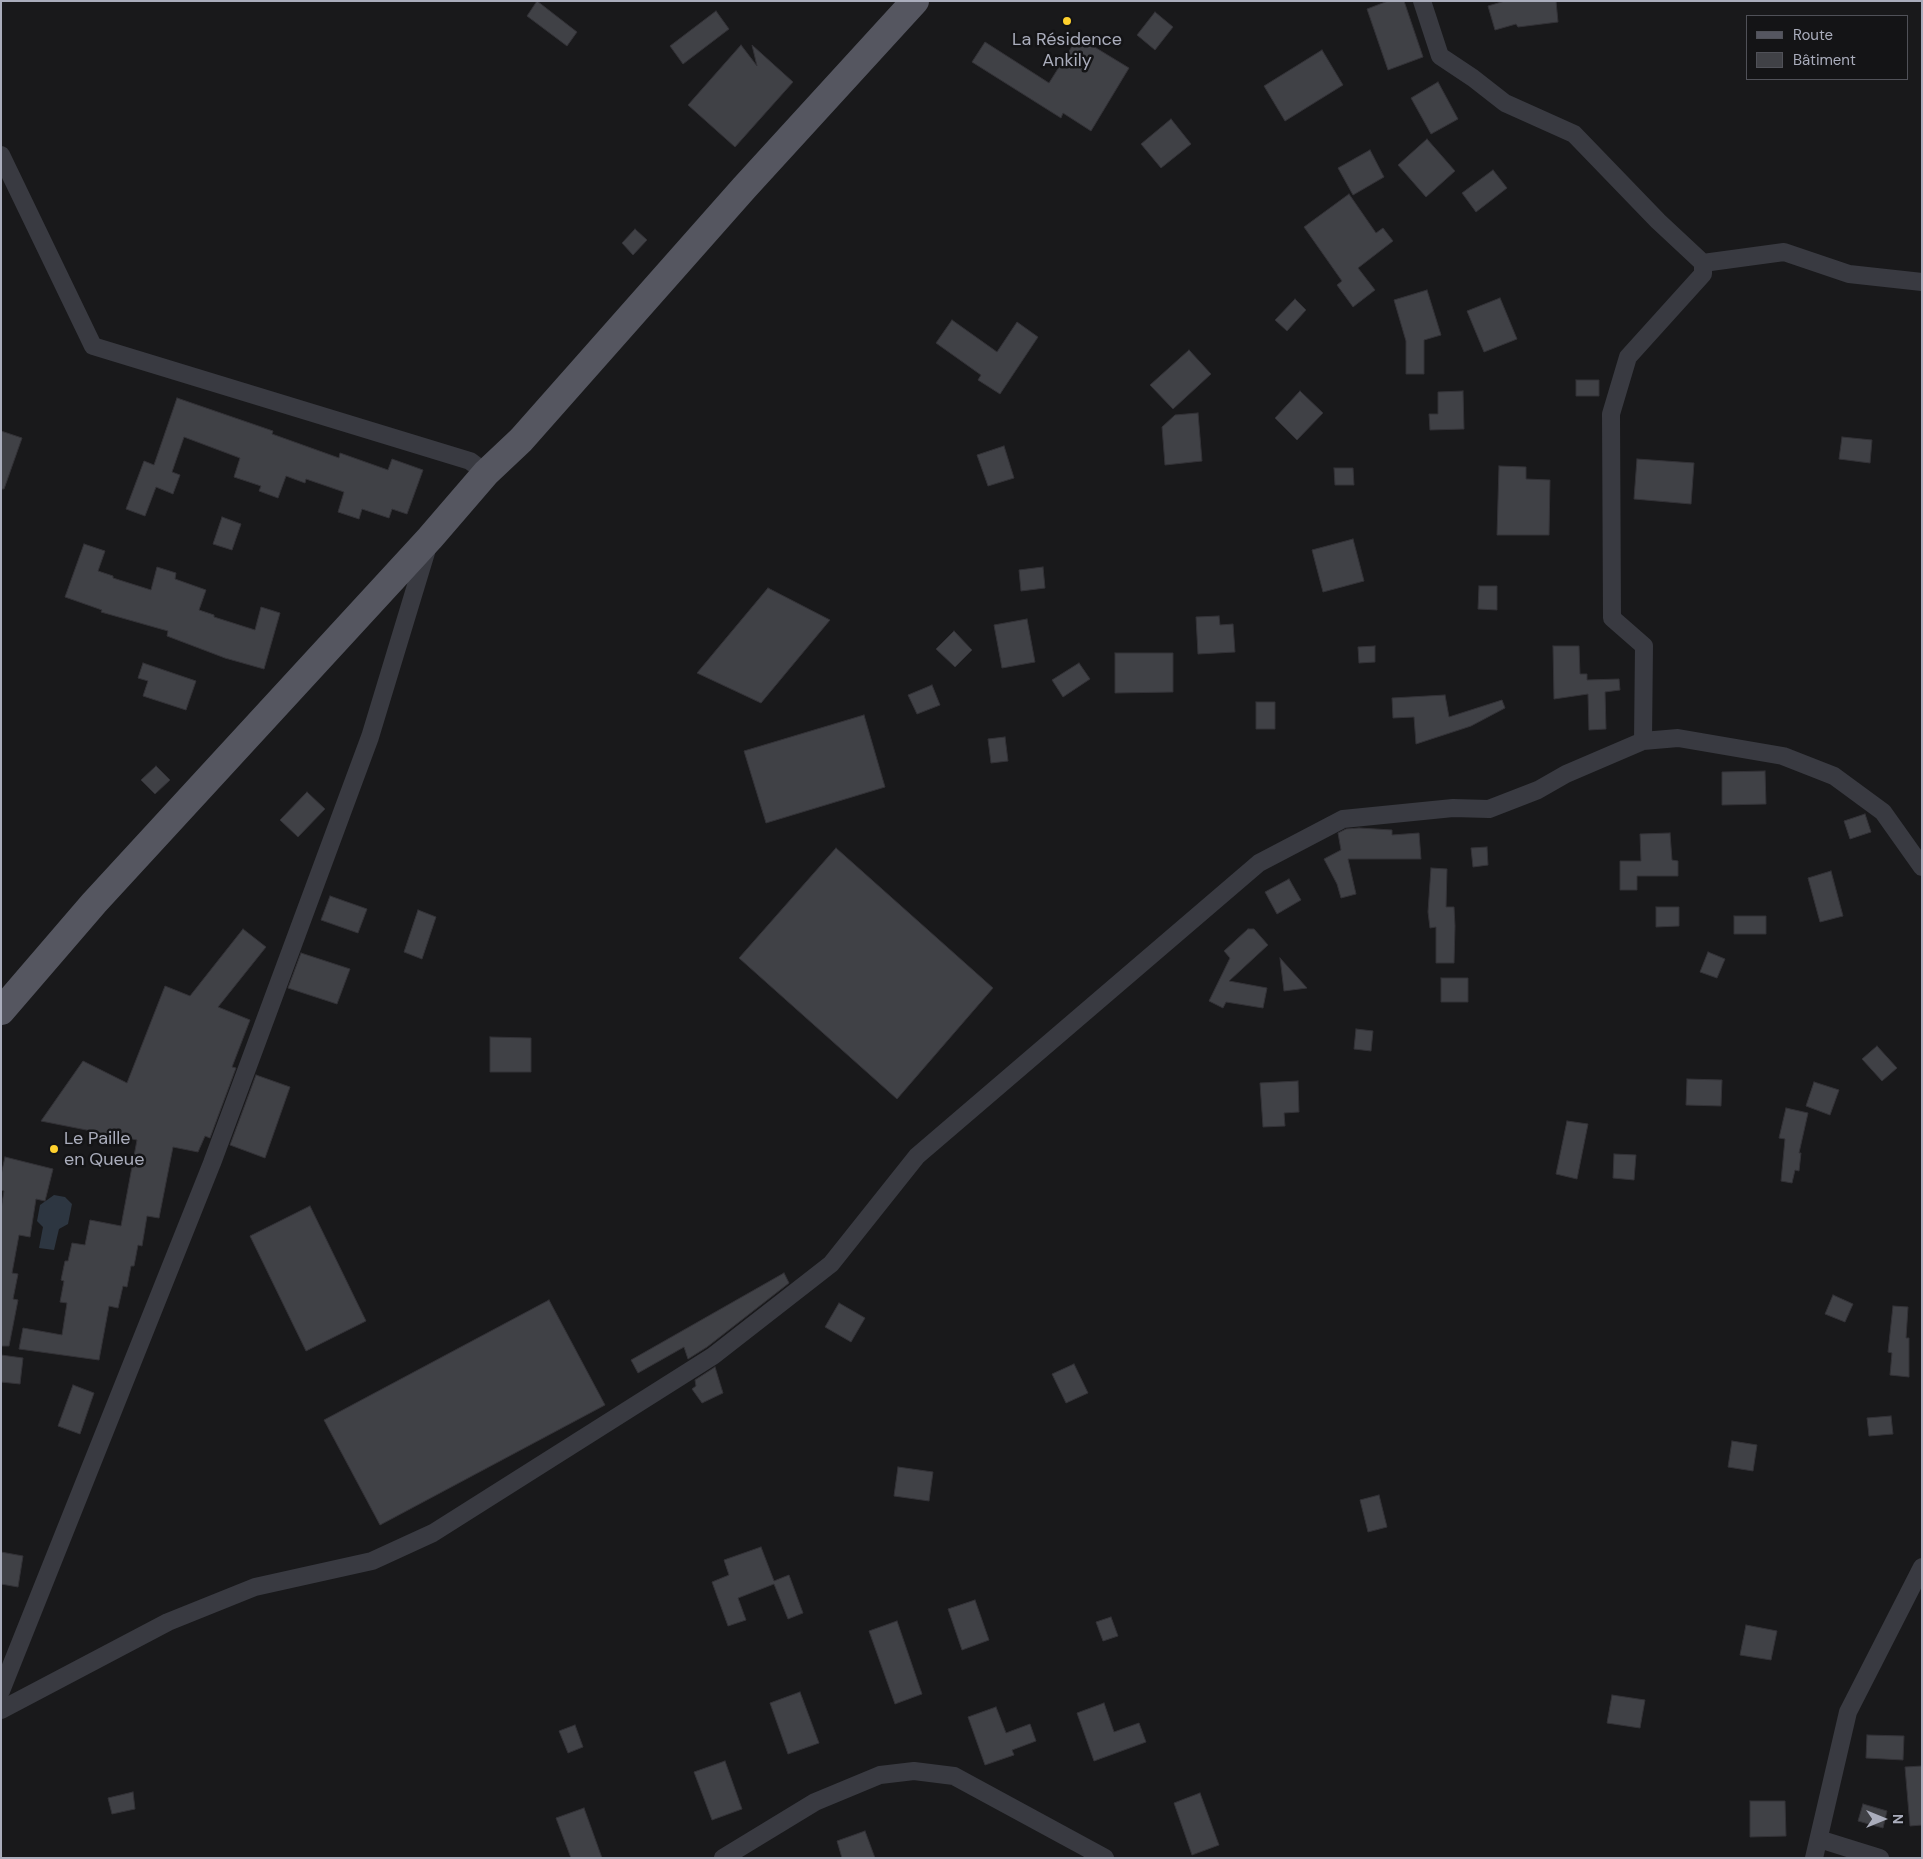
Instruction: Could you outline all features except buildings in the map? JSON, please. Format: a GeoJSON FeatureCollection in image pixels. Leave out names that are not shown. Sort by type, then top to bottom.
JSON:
{"type":"FeatureCollection","features":[{"type":"Feature","properties":{"kind":"main road"},"geometry":{"type":"LineString","coordinates":[[1,1011],[101,896],[430,538],[486,473],[521,440],[744,188],[915,1]]}},
{"type":"Feature","properties":{"kind":"street"},"geometry":{"type":"LineString","coordinates":[[1422,1],[1440,56],[1473,78],[1505,103],[1574,134],[1658,221],[1703,262],[1703,274],[1628,357],[1611,414],[1612,618],[1644,646],[1643,742]]}},
{"type":"Feature","properties":{"kind":"street"},"geometry":{"type":"LineString","coordinates":[[1,155],[93,346],[470,461],[486,473]]}},
{"type":"Feature","properties":{"kind":"street"},"geometry":{"type":"LineString","coordinates":[[1703,262],[1784,252],[1849,274],[1922,282]]}},
{"type":"Feature","properties":{"kind":"street"},"geometry":{"type":"LineString","coordinates":[[1,1691],[212,1163],[370,737],[430,538]]}},
{"type":"Feature","properties":{"kind":"street"},"geometry":{"type":"LineString","coordinates":[[1,1710],[168,1622],[229,1597],[255,1587],[372,1561],[433,1533],[713,1356],[831,1264],[917,1156],[1259,863],[1343,819],[1453,808],[1488,809],[1538,790],[1566,774],[1643,742],[1678,738],[1734,746],[1783,756],[1834,776],[1882,812],[1922,867]]}},
{"type":"Feature","properties":{"kind":"street"},"geometry":{"type":"LineString","coordinates":[[1814,1858],[1848,1712],[1922,1567]]}},
{"type":"Feature","properties":{"kind":"street"},"geometry":{"type":"LineString","coordinates":[[723,1858],[816,1802],[880,1775],[914,1771],[954,1776],[1105,1858]]}},
{"type":"Feature","properties":{"kind":"street"},"geometry":{"type":"LineString","coordinates":[[1819,1839],[1880,1858]]}},
{"type":"Feature","properties":{"kind":"water"},"geometry":{"type":"Polygon","coordinates":[[[54,1195],[65,1197],[72,1204],[68,1224],[59,1229],[54,1250],[39,1248],[43,1227],[37,1221],[40,1205],[54,1195]]]}},
{"type":"Feature","properties":{"kind":"place","name":"La Résidence Ankily"},"geometry":{"type":"Point","coordinates":[1067,21]}},
{"type":"Feature","properties":{"kind":"place","name":"Le Paille en Queue"},"geometry":{"type":"Point","coordinates":[54,1149]}}]}
